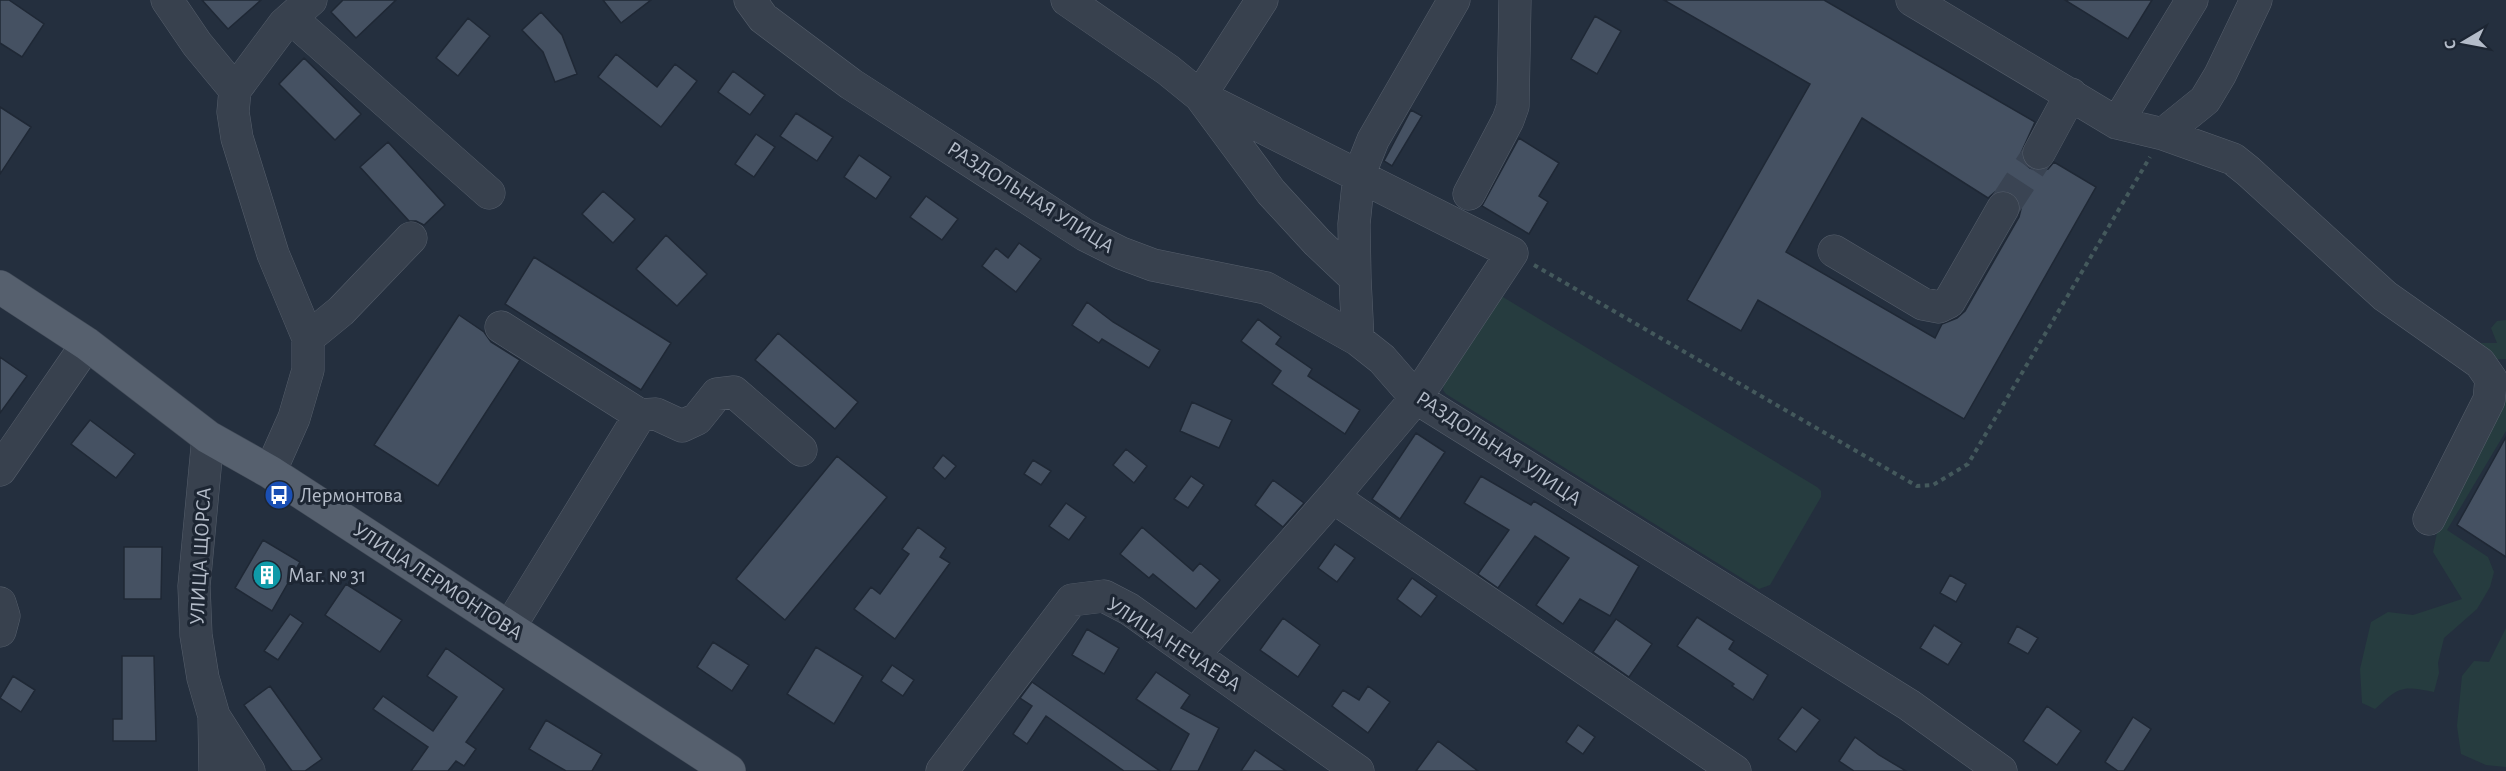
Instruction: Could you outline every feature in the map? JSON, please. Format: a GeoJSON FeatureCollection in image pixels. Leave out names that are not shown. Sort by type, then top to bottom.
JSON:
{"type":"FeatureCollection","features":[{"type":"Feature","properties":{"kind":"main road","name":"УЛИЦА ЛЕРМОНТОВА"},"geometry":{"type":"LineString","coordinates":[[0,286],[87,344],[208,437],[270,472],[729,771]]}},
{"type":"Feature","properties":{"kind":"street"},"geometry":{"type":"LineString","coordinates":[[167,0],[197,44],[235,90]]}},
{"type":"Feature","properties":{"kind":"street","name":"РАЗДОЛЬНАЯ УЛИЦА"},"geometry":{"type":"LineString","coordinates":[[750,0],[763,18],[851,84],[1085,235],[1121,253],[1153,265],[1266,288],[1358,340],[1382,358],[1416,398],[1909,705],[2001,771]]}},
{"type":"Feature","properties":{"kind":"street"},"geometry":{"type":"LineString","coordinates":[[1067,0],[1168,70],[1200,96],[1512,253],[1416,398],[1333,497],[1194,655]]}},
{"type":"Feature","properties":{"kind":"street"},"geometry":{"type":"LineString","coordinates":[[1200,96],[1262,0]]}},
{"type":"Feature","properties":{"kind":"street"},"geometry":{"type":"LineString","coordinates":[[1358,340],[1354,278],[1354,224],[1359,175],[1373,140],[1454,0]]}},
{"type":"Feature","properties":{"kind":"street"},"geometry":{"type":"LineString","coordinates":[[1469,194],[1513,106],[1515,0]]}},
{"type":"Feature","properties":{"kind":"street"},"geometry":{"type":"LineString","coordinates":[[1912,0],[1949,9],[2117,123],[2163,134],[2233,159],[2385,296],[2480,363],[2491,379],[2489,400],[2430,519]]}},
{"type":"Feature","properties":{"kind":"street"},"geometry":{"type":"LineString","coordinates":[[2117,123],[2192,0]]}},
{"type":"Feature","properties":{"kind":"street"},"geometry":{"type":"LineString","coordinates":[[2163,134],[2205,100],[2220,75],[2256,0]]}},
{"type":"Feature","properties":{"kind":"street"},"geometry":{"type":"LineString","coordinates":[[270,472],[294,418],[308,370],[308,338],[273,254],[237,138],[233,112],[235,90],[301,9],[489,193]]}},
{"type":"Feature","properties":{"kind":"street"},"geometry":{"type":"LineString","coordinates":[[2039,153],[2072,94]]}},
{"type":"Feature","properties":{"kind":"street"},"geometry":{"type":"LineString","coordinates":[[1200,96],[1271,192],[1354,278]]}},
{"type":"Feature","properties":{"kind":"street"},"geometry":{"type":"LineString","coordinates":[[1834,250],[1923,304],[1939,307],[1949,302],[2003,208]]}},
{"type":"Feature","properties":{"kind":"street"},"geometry":{"type":"LineString","coordinates":[[308,338],[341,311],[411,238]]}},
{"type":"Feature","properties":{"kind":"street"},"geometry":{"type":"LineString","coordinates":[[501,327],[640,415],[656,414],[682,426],[697,419],[717,394],[734,392],[801,450]]}},
{"type":"Feature","properties":{"kind":"street"},"geometry":{"type":"LineString","coordinates":[[0,470],[87,344]]}},
{"type":"Feature","properties":{"kind":"street"},"geometry":{"type":"LineString","coordinates":[[509,628],[640,415]]}},
{"type":"Feature","properties":{"kind":"street","name":"УЛИЦА ЩОРСА"},"geometry":{"type":"LineString","coordinates":[[208,437],[194,586],[196,635],[203,678],[214,716],[249,771]]}},
{"type":"Feature","properties":{"kind":"street"},"geometry":{"type":"LineString","coordinates":[[1333,497],[1735,771]]}},
{"type":"Feature","properties":{"kind":"street","name":"УЛИЦА НЕЧАЕВА"},"geometry":{"type":"LineString","coordinates":[[942,771],[1072,600],[1104,596],[1129,609],[1358,771]]}},
{"type":"Feature","properties":{"kind":"street"},"geometry":{"type":"LineString","coordinates":[[0,603],[4,616],[0,631]]}},
{"type":"Feature","properties":{"kind":"street"},"geometry":{"type":"LineString","coordinates":[[214,716],[215,771]]}},
{"type":"Feature","properties":{"kind":"path"},"geometry":{"type":"LineString","coordinates":[[1512,253],[1917,486],[1934,485],[1968,464],[2163,134]]}},
{"type":"Feature","properties":{"kind":"green space"},"geometry":{"type":"Polygon","coordinates":[[[1497,297],[1503,297],[1821,491],[1821,497],[1770,585],[1759,589],[1446,394],[1443,390],[1444,383],[1497,297]]]}},
{"type":"Feature","properties":{"kind":"green space"},"geometry":{"type":"Polygon","coordinates":[[[2506,320],[2506,359],[2482,360],[2476,343],[2497,343],[2491,328],[2497,321],[2506,320]]]}},
{"type":"Feature","properties":{"kind":"green space"},"geometry":{"type":"Polygon","coordinates":[[[2506,388],[2506,431],[2447,530],[2488,557],[2494,572],[2490,587],[2477,609],[2444,638],[2434,692],[2401,690],[2375,709],[2362,703],[2360,669],[2371,622],[2388,612],[2413,615],[2462,599],[2433,552],[2440,518],[2473,439],[2506,388]]]}},
{"type":"Feature","properties":{"kind":"green space"},"geometry":{"type":"Polygon","coordinates":[[[2506,628],[2506,767],[2486,765],[2461,754],[2457,726],[2462,676],[2474,661],[2489,662],[2506,628]]]}},
{"type":"Feature","properties":{"kind":"building"},"geometry":{"type":"Polygon","coordinates":[[[0,0],[9,0],[44,24],[22,57],[0,43],[0,0]]]}},
{"type":"Feature","properties":{"kind":"building"},"geometry":{"type":"Polygon","coordinates":[[[202,0],[261,0],[228,29],[202,0]]]}},
{"type":"Feature","properties":{"kind":"building"},"geometry":{"type":"Polygon","coordinates":[[[343,0],[396,0],[356,38],[331,12],[343,0]]]}},
{"type":"Feature","properties":{"kind":"building"},"geometry":{"type":"Polygon","coordinates":[[[603,0],[651,0],[621,23],[603,0]]]}},
{"type":"Feature","properties":{"kind":"building"},"geometry":{"type":"Polygon","coordinates":[[[1664,0],[1824,0],[2035,122],[2021,153],[2023,162],[2030,168],[2040,171],[2048,169],[2054,162],[2096,187],[1964,419],[1758,300],[1741,331],[1687,300],[1810,84],[1664,0]],[[1862,118],[1786,252],[1935,338],[1942,324],[1957,318],[1965,311],[2019,217],[2021,209],[2019,200],[2012,193],[2004,190],[1995,192],[1988,198],[1862,118]]]}},
{"type":"Feature","properties":{"kind":"building"},"geometry":{"type":"Polygon","coordinates":[[[2065,0],[2152,0],[2128,39],[2065,0]]]}},
{"type":"Feature","properties":{"kind":"building"},"geometry":{"type":"Polygon","coordinates":[[[541,12],[562,35],[577,74],[555,82],[543,52],[522,30],[541,12]]]}},
{"type":"Feature","properties":{"kind":"building"},"geometry":{"type":"Polygon","coordinates":[[[1595,16],[1621,31],[1597,74],[1571,59],[1595,16]]]}},
{"type":"Feature","properties":{"kind":"building"},"geometry":{"type":"Polygon","coordinates":[[[468,18],[490,36],[458,76],[436,58],[468,18]]]}},
{"type":"Feature","properties":{"kind":"building"},"geometry":{"type":"Polygon","coordinates":[[[616,54],[657,87],[675,64],[697,81],[661,127],[598,77],[616,54]]]}},
{"type":"Feature","properties":{"kind":"building"},"geometry":{"type":"Polygon","coordinates":[[[304,58],[361,114],[335,140],[279,84],[304,58]]]}},
{"type":"Feature","properties":{"kind":"building"},"geometry":{"type":"Polygon","coordinates":[[[733,71],[765,95],[750,115],[718,92],[733,71]]]}},
{"type":"Feature","properties":{"kind":"building"},"geometry":{"type":"Polygon","coordinates":[[[0,107],[31,127],[0,174],[0,107]]]}},
{"type":"Feature","properties":{"kind":"building"},"geometry":{"type":"Polygon","coordinates":[[[1411,110],[1422,116],[1392,166],[1384,161],[1411,110]]]}},
{"type":"Feature","properties":{"kind":"building"},"geometry":{"type":"Polygon","coordinates":[[[796,113],[833,137],[817,161],[780,136],[796,113]]]}},
{"type":"Feature","properties":{"kind":"building"},"geometry":{"type":"Polygon","coordinates":[[[756,134],[775,147],[754,177],[735,164],[756,134]]]}},
{"type":"Feature","properties":{"kind":"building"},"geometry":{"type":"Polygon","coordinates":[[[1519,138],[1559,163],[1539,196],[1548,202],[1529,234],[1482,206],[1519,138]]]}},
{"type":"Feature","properties":{"kind":"building"},"geometry":{"type":"Polygon","coordinates":[[[388,142],[445,205],[424,225],[416,221],[409,221],[360,167],[388,142]]]}},
{"type":"Feature","properties":{"kind":"building"},"geometry":{"type":"Polygon","coordinates":[[[859,155],[891,177],[876,199],[844,177],[859,155]]]}},
{"type":"Feature","properties":{"kind":"building"},"geometry":{"type":"Polygon","coordinates":[[[603,191],[635,219],[613,243],[582,214],[603,191]]]}},
{"type":"Feature","properties":{"kind":"building"},"geometry":{"type":"Polygon","coordinates":[[[926,196],[958,219],[942,240],[910,217],[926,196]]]}},
{"type":"Feature","properties":{"kind":"building"},"geometry":{"type":"Polygon","coordinates":[[[666,235],[707,274],[677,306],[636,269],[666,235]]]}},
{"type":"Feature","properties":{"kind":"building"},"geometry":{"type":"Polygon","coordinates":[[[1019,243],[1041,259],[1016,292],[982,266],[996,248],[1008,258],[1019,243]]]}},
{"type":"Feature","properties":{"kind":"building"},"geometry":{"type":"Polygon","coordinates":[[[534,257],[671,343],[641,390],[505,304],[534,257]]]}},
{"type":"Feature","properties":{"kind":"building"},"geometry":{"type":"Polygon","coordinates":[[[1087,302],[1113,322],[1160,350],[1149,368],[1102,339],[1099,343],[1072,325],[1087,302]]]}},
{"type":"Feature","properties":{"kind":"building"},"geometry":{"type":"Polygon","coordinates":[[[459,315],[484,332],[491,342],[520,360],[438,486],[374,445],[459,315]]]}},
{"type":"Feature","properties":{"kind":"building"},"geometry":{"type":"Polygon","coordinates":[[[1258,319],[1281,337],[1276,344],[1312,369],[1308,376],[1360,410],[1345,434],[1272,384],[1281,371],[1241,341],[1258,319]]]}},
{"type":"Feature","properties":{"kind":"building"},"geometry":{"type":"Polygon","coordinates":[[[778,333],[858,402],[835,429],[755,360],[778,333]]]}},
{"type":"Feature","properties":{"kind":"building"},"geometry":{"type":"Polygon","coordinates":[[[0,357],[27,376],[0,413],[0,357]]]}},
{"type":"Feature","properties":{"kind":"building"},"geometry":{"type":"Polygon","coordinates":[[[1192,402],[1232,420],[1219,448],[1180,431],[1192,402]]]}},
{"type":"Feature","properties":{"kind":"building"},"geometry":{"type":"Polygon","coordinates":[[[90,420],[135,454],[116,478],[71,444],[90,420]]]}},
{"type":"Feature","properties":{"kind":"building"},"geometry":{"type":"Polygon","coordinates":[[[1416,433],[1445,452],[1400,519],[1372,499],[1416,433]]]}},
{"type":"Feature","properties":{"kind":"building"},"geometry":{"type":"Polygon","coordinates":[[[2506,437],[2506,557],[2457,525],[2506,437]]]}},
{"type":"Feature","properties":{"kind":"building"},"geometry":{"type":"Polygon","coordinates":[[[1126,449],[1147,466],[1134,483],[1113,465],[1126,449]]]}},
{"type":"Feature","properties":{"kind":"building"},"geometry":{"type":"Polygon","coordinates":[[[943,455],[956,466],[945,479],[933,468],[943,455]]]}},
{"type":"Feature","properties":{"kind":"building"},"geometry":{"type":"Polygon","coordinates":[[[837,456],[887,497],[785,620],[736,579],[837,456]]]}},
{"type":"Feature","properties":{"kind":"building"},"geometry":{"type":"Polygon","coordinates":[[[1033,460],[1051,471],[1041,485],[1024,474],[1033,460]]]}},
{"type":"Feature","properties":{"kind":"building"},"geometry":{"type":"Polygon","coordinates":[[[1191,476],[1204,485],[1188,508],[1174,499],[1191,476]]]}},
{"type":"Feature","properties":{"kind":"building"},"geometry":{"type":"Polygon","coordinates":[[[1481,476],[1531,505],[1534,501],[1639,566],[1610,616],[1580,599],[1563,624],[1536,605],[1569,558],[1535,536],[1498,588],[1478,574],[1509,530],[1464,503],[1481,476]]]}},
{"type":"Feature","properties":{"kind":"building"},"geometry":{"type":"Polygon","coordinates":[[[1273,480],[1304,503],[1283,527],[1255,505],[1273,480]]]}},
{"type":"Feature","properties":{"kind":"building"},"geometry":{"type":"Polygon","coordinates":[[[1066,503],[1086,517],[1069,540],[1049,526],[1066,503]]]}},
{"type":"Feature","properties":{"kind":"building"},"geometry":{"type":"Polygon","coordinates":[[[918,527],[946,548],[940,557],[950,563],[895,639],[854,609],[871,587],[880,594],[909,554],[902,549],[918,527]]]}},
{"type":"Feature","properties":{"kind":"building"},"geometry":{"type":"Polygon","coordinates":[[[1142,527],[1193,571],[1200,563],[1220,580],[1196,609],[1153,574],[1149,578],[1120,554],[1142,527]]]}},
{"type":"Feature","properties":{"kind":"building","name":"Маг. № 31"},"geometry":{"type":"Polygon","coordinates":[[[263,540],[300,562],[272,611],[235,588],[263,540]]]}},
{"type":"Feature","properties":{"kind":"building"},"geometry":{"type":"Polygon","coordinates":[[[1335,544],[1355,558],[1337,582],[1318,568],[1335,544]]]}},
{"type":"Feature","properties":{"kind":"building"},"geometry":{"type":"Polygon","coordinates":[[[124,547],[162,547],[161,599],[124,599],[124,547]]]}},
{"type":"Feature","properties":{"kind":"building"},"geometry":{"type":"Polygon","coordinates":[[[1950,575],[1966,584],[1956,602],[1940,593],[1950,575]]]}},
{"type":"Feature","properties":{"kind":"building"},"geometry":{"type":"Polygon","coordinates":[[[1412,578],[1437,596],[1421,617],[1397,599],[1412,578]]]}},
{"type":"Feature","properties":{"kind":"building"},"geometry":{"type":"Polygon","coordinates":[[[346,584],[402,620],[380,652],[325,615],[346,584]]]}},
{"type":"Feature","properties":{"kind":"building"},"geometry":{"type":"Polygon","coordinates":[[[290,614],[303,623],[278,660],[264,651],[290,614]]]}},
{"type":"Feature","properties":{"kind":"building"},"geometry":{"type":"Polygon","coordinates":[[[1697,617],[1734,641],[1729,649],[1768,675],[1753,700],[1732,686],[1734,684],[1677,646],[1697,617]]]}},
{"type":"Feature","properties":{"kind":"building"},"geometry":{"type":"Polygon","coordinates":[[[1283,618],[1320,645],[1298,677],[1260,650],[1283,618]]]}},
{"type":"Feature","properties":{"kind":"building"},"geometry":{"type":"Polygon","coordinates":[[[1616,619],[1652,644],[1629,677],[1593,652],[1616,619]]]}},
{"type":"Feature","properties":{"kind":"building"},"geometry":{"type":"Polygon","coordinates":[[[1934,625],[1962,643],[1948,665],[1920,648],[1934,625]]]}},
{"type":"Feature","properties":{"kind":"building"},"geometry":{"type":"Polygon","coordinates":[[[2017,626],[2038,638],[2028,654],[2008,643],[2017,626]]]}},
{"type":"Feature","properties":{"kind":"building"},"geometry":{"type":"Polygon","coordinates":[[[1087,629],[1119,648],[1104,674],[1072,655],[1087,629]]]}},
{"type":"Feature","properties":{"kind":"building"},"geometry":{"type":"Polygon","coordinates":[[[713,642],[749,665],[732,691],[697,667],[713,642]]]}},
{"type":"Feature","properties":{"kind":"building"},"geometry":{"type":"Polygon","coordinates":[[[816,647],[863,676],[834,724],[787,694],[816,647]]]}},
{"type":"Feature","properties":{"kind":"building"},"geometry":{"type":"Polygon","coordinates":[[[446,648],[504,689],[466,742],[476,749],[464,766],[456,761],[448,771],[411,771],[428,747],[373,709],[383,696],[433,731],[457,697],[427,676],[446,648]]]}},
{"type":"Feature","properties":{"kind":"building"},"geometry":{"type":"Polygon","coordinates":[[[122,656],[154,656],[156,741],[113,741],[113,719],[122,719],[122,656]]]}},
{"type":"Feature","properties":{"kind":"building"},"geometry":{"type":"Polygon","coordinates":[[[892,665],[914,680],[903,696],[881,681],[892,665]]]}},
{"type":"Feature","properties":{"kind":"building"},"geometry":{"type":"Polygon","coordinates":[[[1156,672],[1190,695],[1181,708],[1219,728],[1198,771],[1170,771],[1189,734],[1136,699],[1156,672]]]}},
{"type":"Feature","properties":{"kind":"building"},"geometry":{"type":"Polygon","coordinates":[[[13,676],[35,690],[21,712],[0,698],[13,676]]]}},
{"type":"Feature","properties":{"kind":"building"},"geometry":{"type":"Polygon","coordinates":[[[1032,682],[1160,771],[1124,771],[1046,716],[1027,744],[1013,734],[1032,706],[1020,698],[1032,682]]]}},
{"type":"Feature","properties":{"kind":"building"},"geometry":{"type":"Polygon","coordinates":[[[270,686],[322,759],[305,771],[292,771],[244,705],[270,686]]]}},
{"type":"Feature","properties":{"kind":"building"},"geometry":{"type":"Polygon","coordinates":[[[1368,686],[1390,702],[1368,733],[1332,706],[1343,690],[1359,700],[1368,686]]]}},
{"type":"Feature","properties":{"kind":"building"},"geometry":{"type":"Polygon","coordinates":[[[2047,706],[2081,731],[2057,765],[2023,741],[2047,706]]]}},
{"type":"Feature","properties":{"kind":"building"},"geometry":{"type":"Polygon","coordinates":[[[1802,707],[1820,720],[1796,752],[1778,739],[1802,707]]]}},
{"type":"Feature","properties":{"kind":"building"},"geometry":{"type":"Polygon","coordinates":[[[2133,717],[2151,729],[2124,771],[2118,771],[2105,762],[2133,717]]]}},
{"type":"Feature","properties":{"kind":"building"},"geometry":{"type":"Polygon","coordinates":[[[546,720],[602,754],[592,771],[566,771],[529,749],[546,720]]]}},
{"type":"Feature","properties":{"kind":"building"},"geometry":{"type":"Polygon","coordinates":[[[1578,725],[1595,737],[1583,754],[1566,742],[1578,725]]]}},
{"type":"Feature","properties":{"kind":"building"},"geometry":{"type":"Polygon","coordinates":[[[1855,737],[1906,771],[1854,771],[1839,761],[1855,737]]]}},
{"type":"Feature","properties":{"kind":"building"},"geometry":{"type":"Polygon","coordinates":[[[1438,741],[1478,771],[1416,771],[1438,741]]]}},
{"type":"Feature","properties":{"kind":"building"},"geometry":{"type":"Polygon","coordinates":[[[1255,750],[1286,771],[1241,771],[1255,750]]]}},
{"type":"Feature","properties":{"kind":"tunnel"},"geometry":{"type":"LineString","coordinates":[[2003,208],[2039,153]]}},
{"type":"Feature","properties":{"kind":"place","name":"Лермонтова"},"geometry":{"type":"Point","coordinates":[279,495]}},
{"type":"Feature","properties":{"kind":"place","name":"Маг. № 31"},"geometry":{"type":"Point","coordinates":[267,575]}}]}
